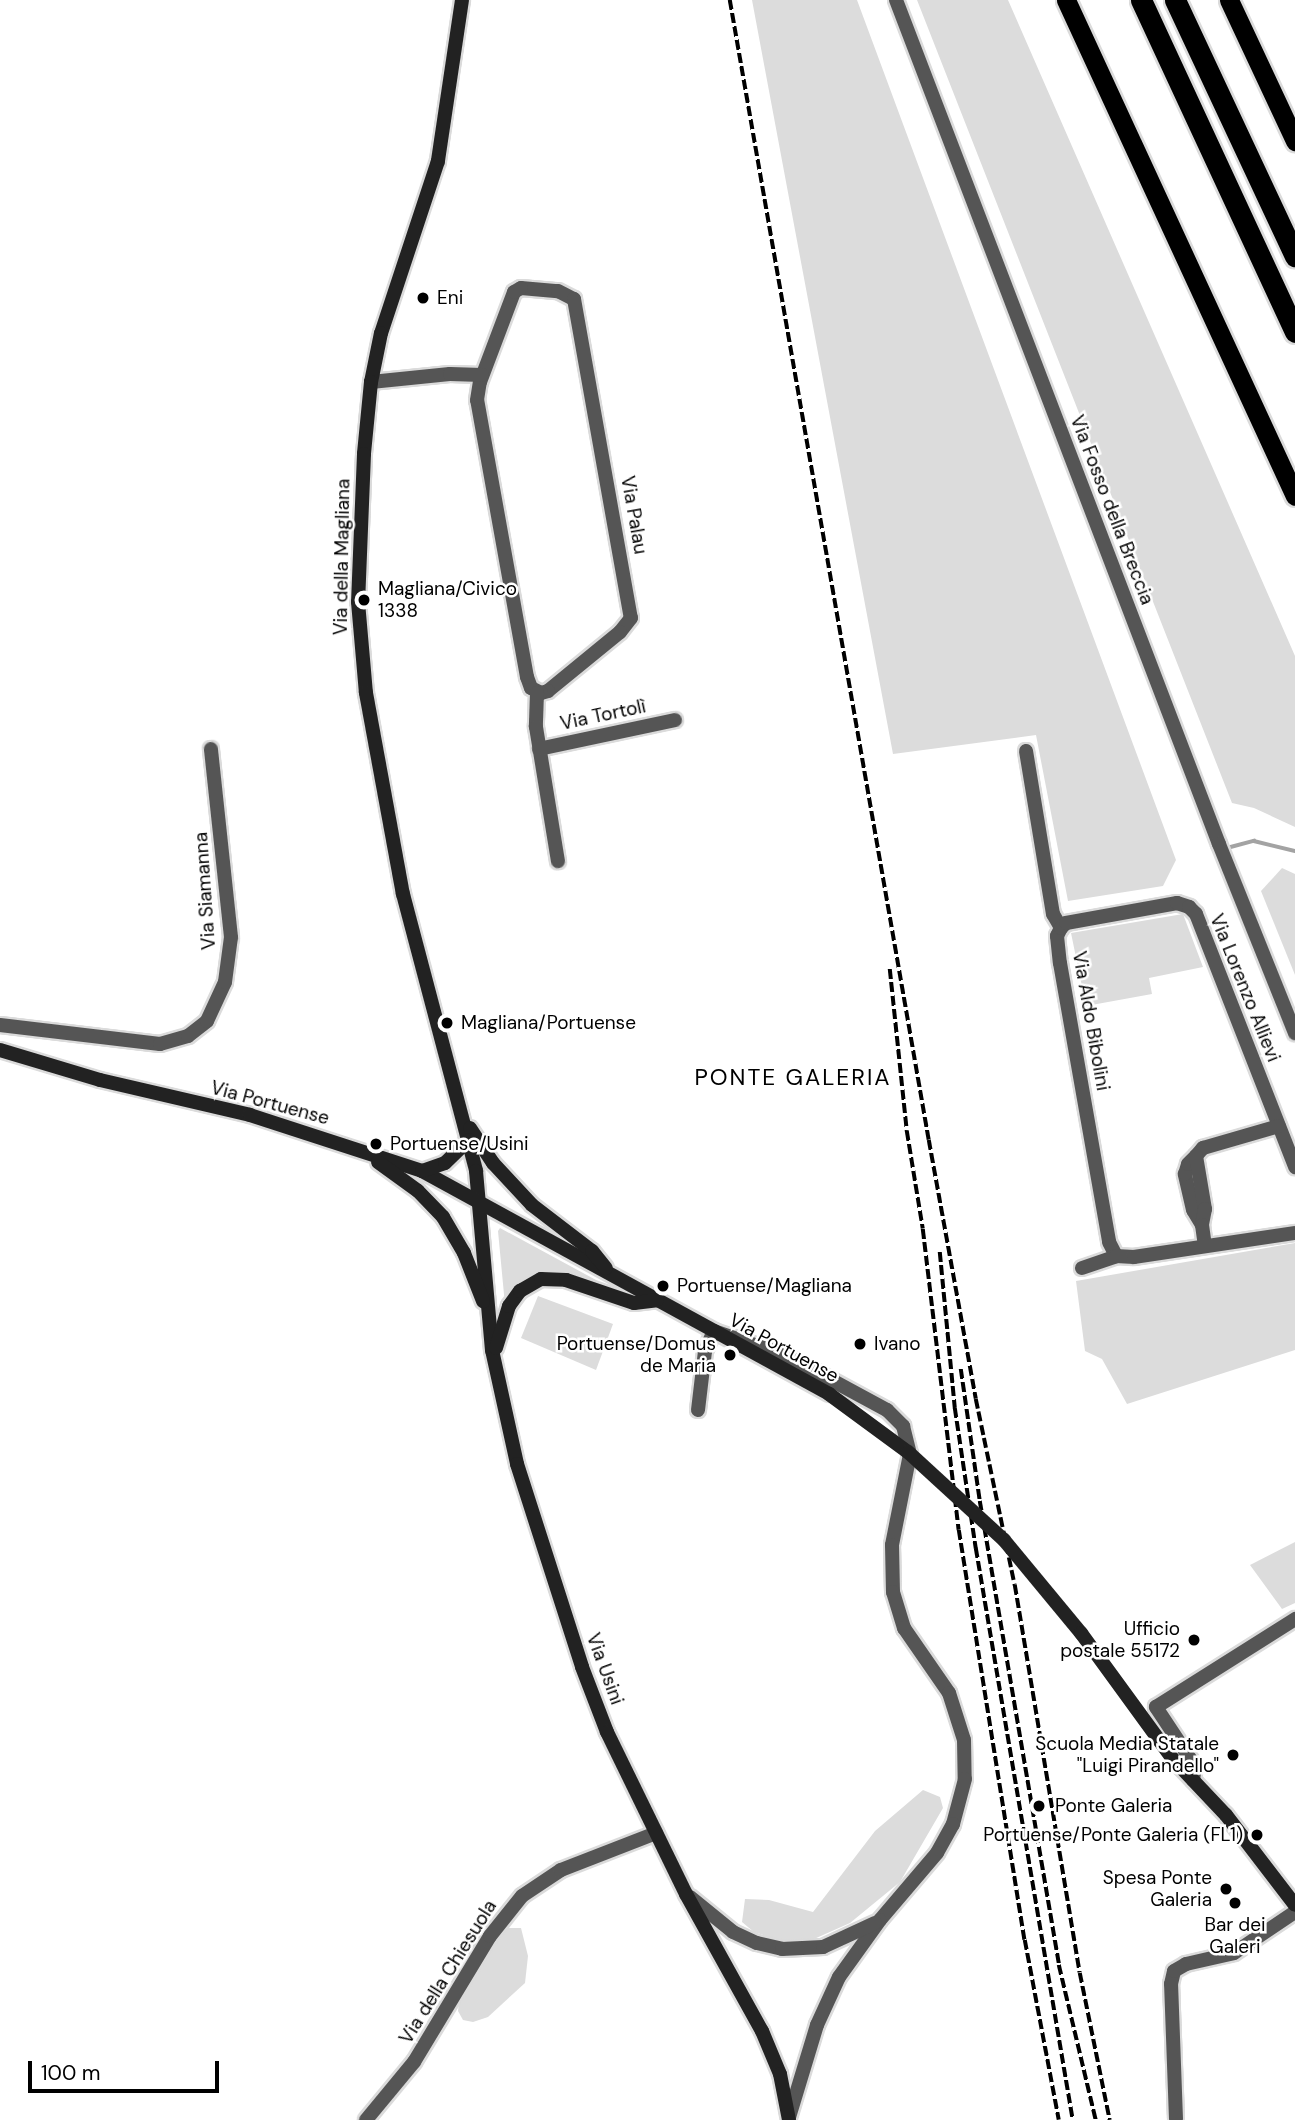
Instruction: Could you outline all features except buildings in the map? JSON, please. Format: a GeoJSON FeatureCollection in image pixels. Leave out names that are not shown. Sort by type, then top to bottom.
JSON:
{"type":"FeatureCollection","features":[{"type":"Feature","properties":{"kind":"highway"},"geometry":{"type":"LineString","coordinates":[[1066,0],[1295,496]]}},
{"type":"Feature","properties":{"kind":"highway"},"geometry":{"type":"LineString","coordinates":[[1141,0],[1295,332]]}},
{"type":"Feature","properties":{"kind":"highway"},"geometry":{"type":"LineString","coordinates":[[1175,0],[1295,256]]}},
{"type":"Feature","properties":{"kind":"highway"},"geometry":{"type":"LineString","coordinates":[[1229,0],[1295,141]]}},
{"type":"Feature","properties":{"kind":"main road","name":"Via della Magliana"},"geometry":{"type":"LineString","coordinates":[[462,0],[442,142],[432,183],[381,333],[371,382],[364,454],[358,602],[360,653],[397,867],[433,1016],[469,1140]]}},
{"type":"Feature","properties":{"kind":"main road","name":"Via Portuense"},"geometry":{"type":"LineString","coordinates":[[0,1050],[100,1080],[250,1115],[357,1147],[422,1171],[829,1394],[908,1452],[1004,1540],[1073,1623],[1173,1759],[1234,1824],[1295,1905]]}},
{"type":"Feature","properties":{"kind":"main road"},"geometry":{"type":"LineString","coordinates":[[463,1116],[507,1180],[532,1205],[593,1251],[609,1272]]}},
{"type":"Feature","properties":{"kind":"main road"},"geometry":{"type":"LineString","coordinates":[[422,1171],[445,1163],[469,1140]]}},
{"type":"Feature","properties":{"kind":"main road","name":"Via Usini"},"geometry":{"type":"LineString","coordinates":[[469,1140],[481,1202],[494,1359],[512,1448],[582,1667],[619,1760],[686,1894],[768,2043],[780,2074],[789,2119]]}},
{"type":"Feature","properties":{"kind":"main road"},"geometry":{"type":"LineString","coordinates":[[357,1147],[401,1177],[443,1217],[471,1270],[490,1325]]}},
{"type":"Feature","properties":{"kind":"main road"},"geometry":{"type":"LineString","coordinates":[[494,1359],[509,1306],[520,1291],[541,1279],[566,1280],[634,1303],[657,1300]]}},
{"type":"Feature","properties":{"kind":"street","name":"Via Fosso della Breccia"},"geometry":{"type":"LineString","coordinates":[[896,0],[1218,842],[1295,1033]]}},
{"type":"Feature","properties":{"kind":"street","name":"Via Palau"},"geometry":{"type":"LineString","coordinates":[[482,375],[514,292],[527,288],[558,291],[574,299],[631,618],[623,630],[548,691],[537,693]]}},
{"type":"Feature","properties":{"kind":"street"},"geometry":{"type":"LineString","coordinates":[[371,382],[450,374],[482,375],[477,391],[477,407],[527,677],[537,693],[534,717],[558,861]]}},
{"type":"Feature","properties":{"kind":"street","name":"Via Tortolì"},"geometry":{"type":"LineString","coordinates":[[540,749],[675,720]]}},
{"type":"Feature","properties":{"kind":"street","name":"Via Siamanna"},"geometry":{"type":"LineString","coordinates":[[0,1025],[152,1044],[188,1036],[207,1021],[221,995],[231,937],[211,749]]}},
{"type":"Feature","properties":{"kind":"street","name":"Via Aldo Bibolini"},"geometry":{"type":"LineString","coordinates":[[1026,751],[1053,914],[1061,928],[1057,936],[1060,963],[1109,1242],[1116,1256]]}},
{"type":"Feature","properties":{"kind":"street","name":"Via Lorenzo Allievi"},"geometry":{"type":"LineString","coordinates":[[1061,928],[1066,923],[1185,904],[1196,914],[1295,1167]]}},
{"type":"Feature","properties":{"kind":"street"},"geometry":{"type":"LineString","coordinates":[[1205,1246],[1202,1225],[1205,1209],[1196,1156],[1203,1148],[1279,1126]]}},
{"type":"Feature","properties":{"kind":"street"},"geometry":{"type":"LineString","coordinates":[[1082,1268],[1116,1256],[1134,1257],[1295,1233]]}},
{"type":"Feature","properties":{"kind":"street"},"geometry":{"type":"LineString","coordinates":[[698,1410],[705,1351],[714,1331],[787,1356],[887,1410],[902,1426],[908,1439],[909,1461],[891,1558],[893,1592],[904,1628],[939,1677],[953,1703],[964,1740],[965,1772],[959,1809],[946,1839],[844,1968],[829,1996],[789,2119]]}},
{"type":"Feature","properties":{"kind":"street"},"geometry":{"type":"LineString","coordinates":[[1193,1780],[1195,1766],[1156,1707],[1295,1619]]}},
{"type":"Feature","properties":{"kind":"street","name":"Via della Chiesuola"},"geometry":{"type":"LineString","coordinates":[[366,2120],[414,2062],[490,1936],[522,1896],[553,1874],[656,1833]]}},
{"type":"Feature","properties":{"kind":"street"},"geometry":{"type":"LineString","coordinates":[[686,1894],[733,1932],[757,1943],[782,1949],[823,1947],[880,1920]]}},
{"type":"Feature","properties":{"kind":"street"},"geometry":{"type":"LineString","coordinates":[[1176,2119],[1171,1984],[1174,1971],[1183,1965],[1241,1949],[1295,1912]]}},
{"type":"Feature","properties":{"kind":"shaded area"},"geometry":{"type":"Polygon","coordinates":[[[752,0],[857,0],[1176,860],[1163,886],[1068,901],[1036,735],[893,754],[752,0]]]}},
{"type":"Feature","properties":{"kind":"shaded area"},"geometry":{"type":"Polygon","coordinates":[[[917,0],[1008,0],[1295,656],[1295,827],[1254,808],[1232,803],[917,0]]]}},
{"type":"Feature","properties":{"kind":"shaded area"},"geometry":{"type":"Polygon","coordinates":[[[1282,868],[1295,874],[1295,975],[1261,891],[1282,868]]]}},
{"type":"Feature","properties":{"kind":"shaded area"},"geometry":{"type":"Polygon","coordinates":[[[1183,914],[1203,967],[1149,978],[1152,994],[1086,1006],[1071,933],[1183,914]]]}},
{"type":"Feature","properties":{"kind":"shaded area"},"geometry":{"type":"Polygon","coordinates":[[[500,1228],[596,1280],[595,1282],[570,1274],[545,1272],[533,1275],[515,1288],[505,1305],[498,1231],[500,1228]]]}},
{"type":"Feature","properties":{"kind":"shaded area"},"geometry":{"type":"Polygon","coordinates":[[[1295,1243],[1295,1350],[1127,1404],[1102,1359],[1085,1351],[1076,1281],[1295,1243]]]}},
{"type":"Feature","properties":{"kind":"shaded area"},"geometry":{"type":"Polygon","coordinates":[[[538,1296],[613,1324],[596,1370],[521,1338],[538,1296]]]}},
{"type":"Feature","properties":{"kind":"shaded area"},"geometry":{"type":"Polygon","coordinates":[[[1295,1542],[1295,1603],[1282,1609],[1250,1565],[1295,1542]]]}},
{"type":"Feature","properties":{"kind":"shaded area"},"geometry":{"type":"Polygon","coordinates":[[[923,1790],[940,1797],[943,1808],[900,1882],[850,1923],[814,1939],[781,1941],[754,1932],[742,1922],[745,1899],[769,1900],[813,1912],[875,1831],[923,1790]]]}},
{"type":"Feature","properties":{"kind":"shaded area"},"geometry":{"type":"Polygon","coordinates":[[[504,1928],[521,1928],[528,1956],[525,1983],[488,2017],[473,2022],[463,2020],[458,2011],[460,1994],[504,1928]]]}},
{"type":"Feature","properties":{"kind":"waterway"},"geometry":{"type":"LineString","coordinates":[[1227,848],[1254,841],[1295,851]]}},
{"type":"Feature","properties":{"kind":"railway"},"geometry":{"type":"LineString","coordinates":[[730,0],[929,1140],[976,1399],[1015,1585],[1080,1973],[1110,2120]]}},
{"type":"Feature","properties":{"kind":"railway"},"geometry":{"type":"LineString","coordinates":[[890,969],[907,1131],[923,1229],[959,1530],[1025,1940],[1059,2120]]}},
{"type":"Feature","properties":{"kind":"railway"},"geometry":{"type":"LineString","coordinates":[[940,1252],[955,1408],[976,1548],[1073,2120]]}},
{"type":"Feature","properties":{"kind":"railway"},"geometry":{"type":"LineString","coordinates":[[961,1369],[980,1501],[1059,1965],[1096,2120]]}},
{"type":"Feature","properties":{"kind":"place","name":"Eni"},"geometry":{"type":"Point","coordinates":[423,298]}},
{"type":"Feature","properties":{"kind":"place","name":"Magliana/Civico 1338"},"geometry":{"type":"Point","coordinates":[364,600]}},
{"type":"Feature","properties":{"kind":"place","name":"Magliana/Portuense"},"geometry":{"type":"Point","coordinates":[447,1023]}},
{"type":"Feature","properties":{"kind":"place","name":"Portuense/Usini"},"geometry":{"type":"Point","coordinates":[376,1144]}},
{"type":"Feature","properties":{"kind":"place","name":"Portuense/Magliana"},"geometry":{"type":"Point","coordinates":[663,1286]}},
{"type":"Feature","properties":{"kind":"place","name":"Ivano"},"geometry":{"type":"Point","coordinates":[860,1344]}},
{"type":"Feature","properties":{"kind":"place","name":"Portuense/Domus de Maria"},"geometry":{"type":"Point","coordinates":[730,1355]}},
{"type":"Feature","properties":{"kind":"place","name":"Ufficio postale 55172"},"geometry":{"type":"Point","coordinates":[1194,1640]}},
{"type":"Feature","properties":{"kind":"place","name":"Scuola Media Statale \"Luigi Pirandello\""},"geometry":{"type":"Point","coordinates":[1233,1755]}},
{"type":"Feature","properties":{"kind":"place","name":"Ponte Galeria"},"geometry":{"type":"Point","coordinates":[1039,1806]}},
{"type":"Feature","properties":{"kind":"place","name":"Portuense/Ponte Galeria (FL1)"},"geometry":{"type":"Point","coordinates":[1257,1835]}},
{"type":"Feature","properties":{"kind":"place","name":"Spesa Ponte Galeria"},"geometry":{"type":"Point","coordinates":[1226,1889]}},
{"type":"Feature","properties":{"kind":"place","name":"Bar dei Galeri"},"geometry":{"type":"Point","coordinates":[1235,1903]}},
{"type":"Feature","properties":{"kind":"district","name":"PONTE GALERIA"},"geometry":{"type":"Point","coordinates":[793,1077]}}]}
